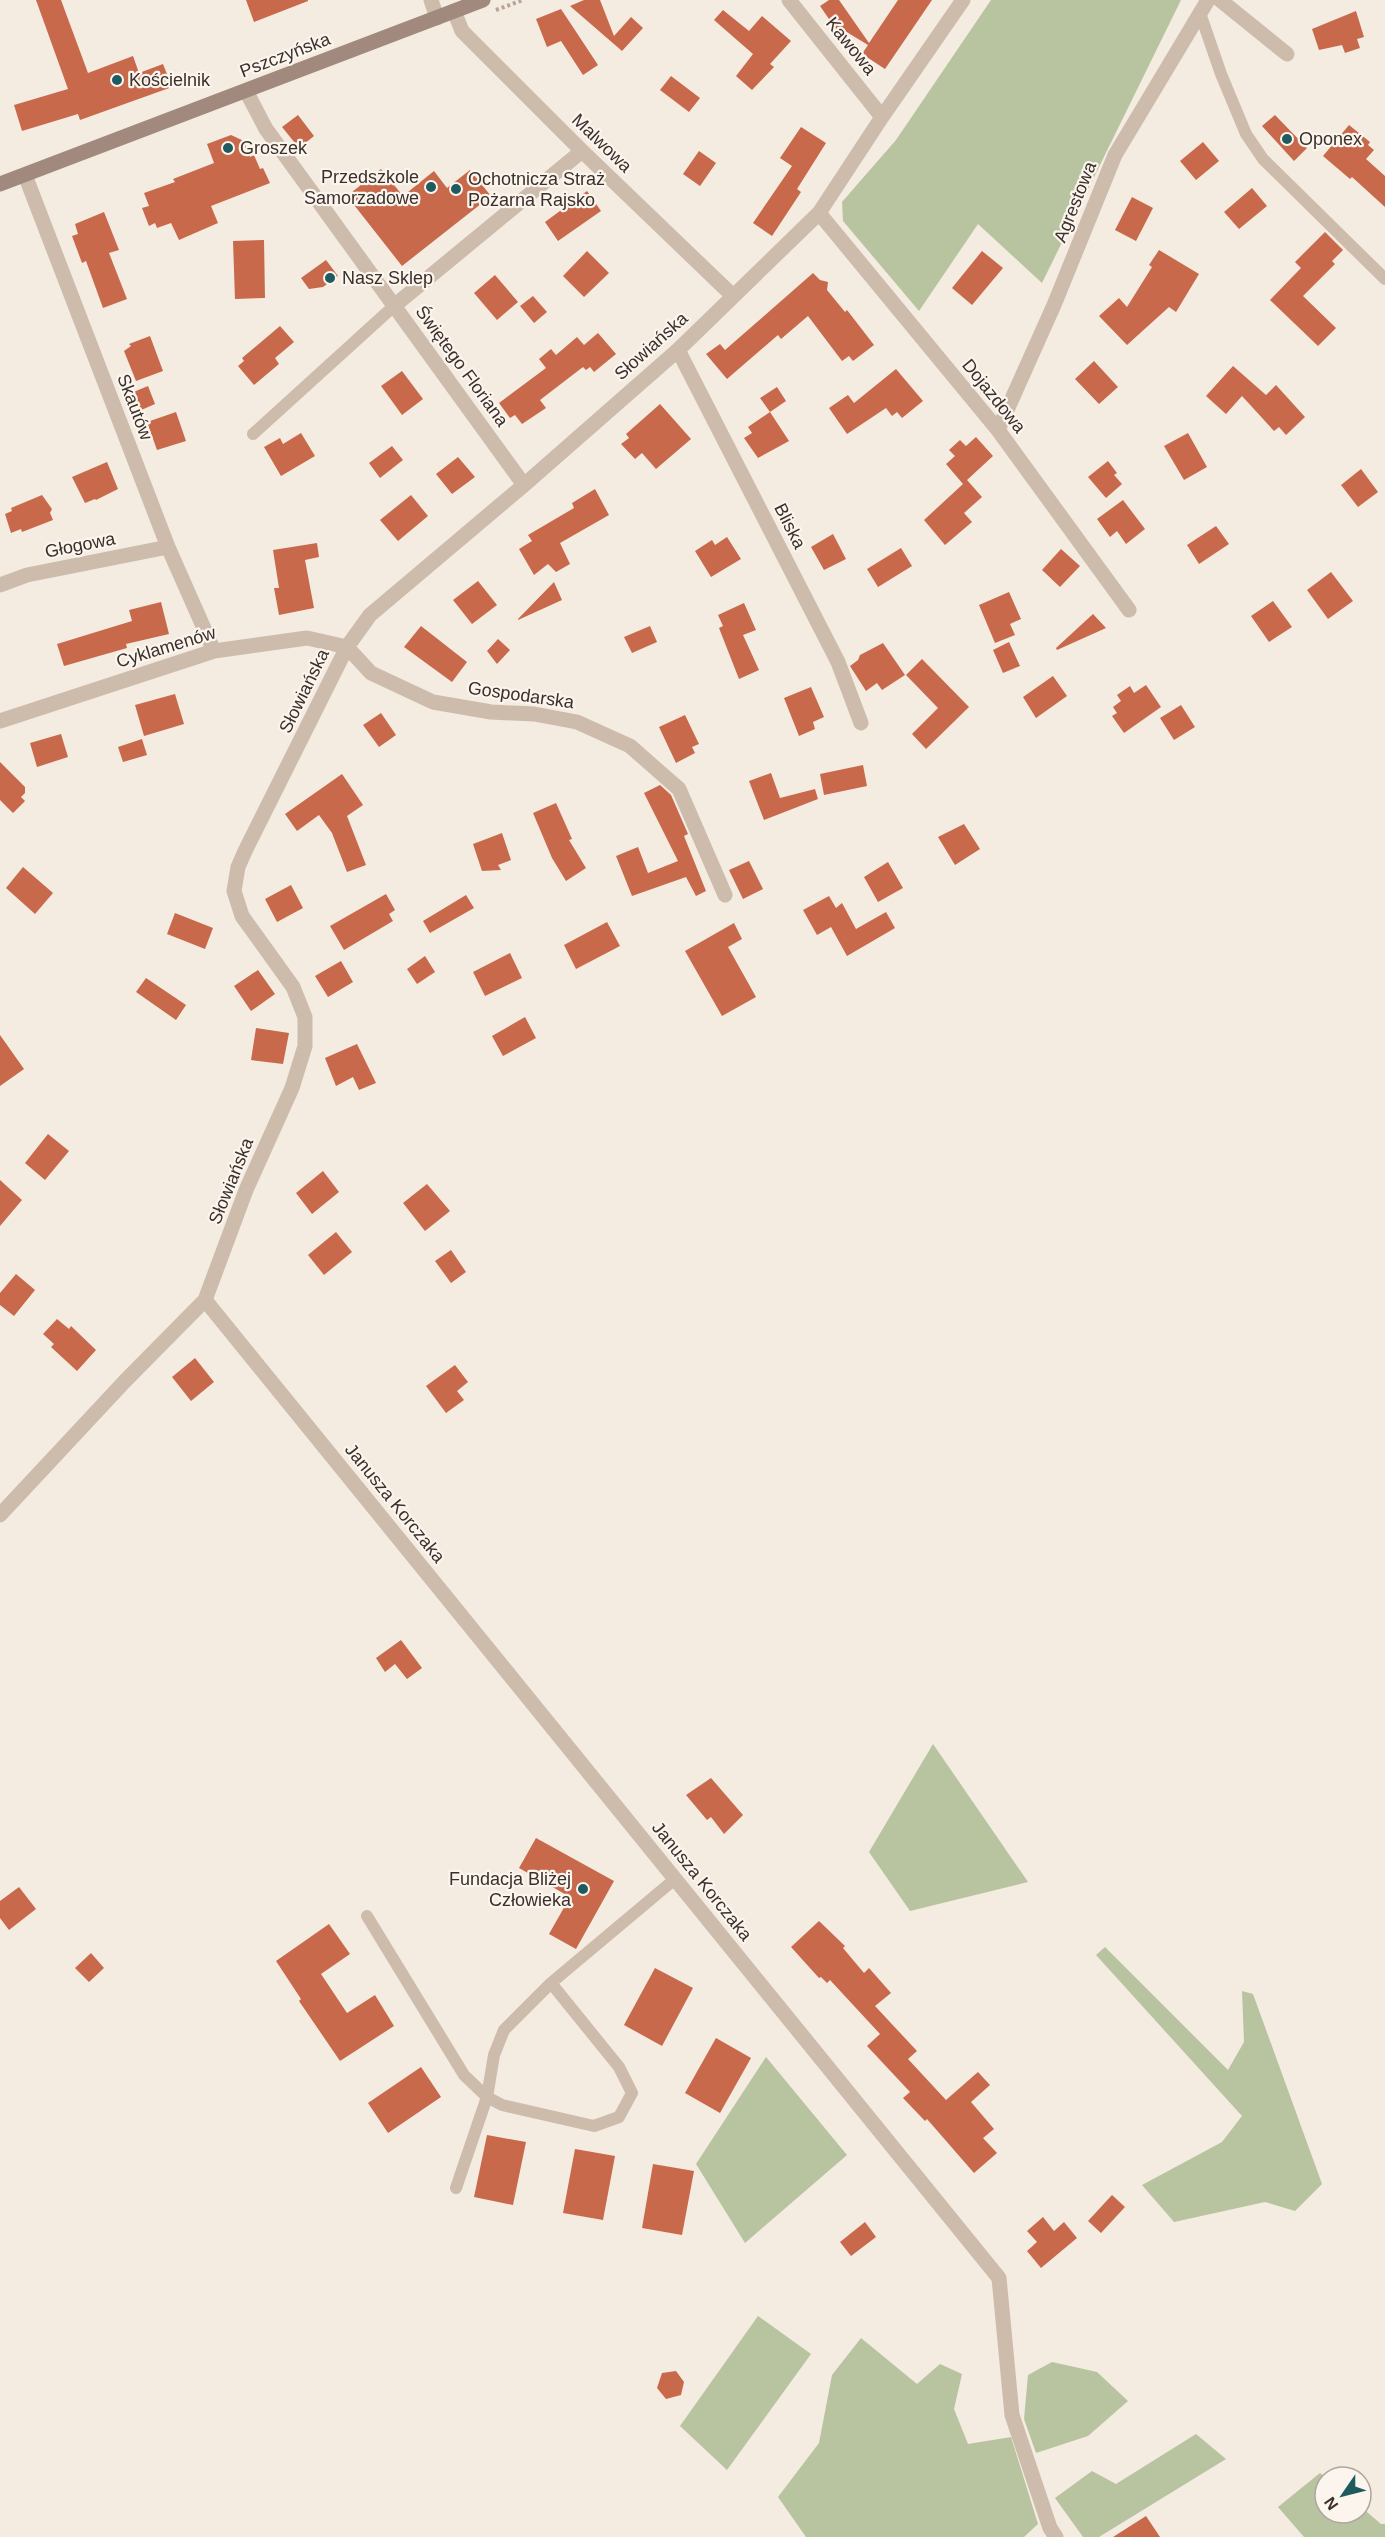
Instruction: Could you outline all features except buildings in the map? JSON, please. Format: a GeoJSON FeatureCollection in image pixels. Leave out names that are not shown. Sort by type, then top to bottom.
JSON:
{"type":"FeatureCollection","features":[{"type":"Feature","properties":{"kind":"main road","name":"Pszczyńska"},"geometry":{"type":"LineString","coordinates":[[0,184],[483,0]]}},
{"type":"Feature","properties":{"kind":"street"},"geometry":{"type":"LineString","coordinates":[[431,0],[437,18]]}},
{"type":"Feature","properties":{"kind":"street","name":"Kawowa"},"geometry":{"type":"LineString","coordinates":[[789,0],[882,117]]}},
{"type":"Feature","properties":{"kind":"street","name":"Słowiańska"},"geometry":{"type":"LineString","coordinates":[[0,1515],[124,1381],[205,1300],[246,1190],[292,1088],[305,1046],[305,1017],[293,987],[242,916],[234,891],[238,867],[347,647],[370,615],[524,485],[678,350],[819,213],[963,0]]}},
{"type":"Feature","properties":{"kind":"street","name":"Agrestowa"},"geometry":{"type":"LineString","coordinates":[[998,430],[1054,305],[1115,155],[1208,0]]}},
{"type":"Feature","properties":{"kind":"street"},"geometry":{"type":"LineString","coordinates":[[1220,0],[1287,54]]}},
{"type":"Feature","properties":{"kind":"street","name":"Malwowa"},"geometry":{"type":"LineString","coordinates":[[454,11],[462,31],[582,151],[733,296]]}},
{"type":"Feature","properties":{"kind":"street","name":"Świętego Floriana"},"geometry":{"type":"LineString","coordinates":[[246,91],[266,129],[524,485]]}},
{"type":"Feature","properties":{"kind":"street"},"geometry":{"type":"LineString","coordinates":[[394,306],[582,151]]}},
{"type":"Feature","properties":{"kind":"street","name":"Skautów"},"geometry":{"type":"LineString","coordinates":[[25,175],[168,547],[214,651]]}},
{"type":"Feature","properties":{"kind":"street","name":"Dojazdowa"},"geometry":{"type":"LineString","coordinates":[[819,213],[998,430],[1129,610]]}},
{"type":"Feature","properties":{"kind":"street","name":"Bliska"},"geometry":{"type":"LineString","coordinates":[[678,350],[838,662],[861,723]]}},
{"type":"Feature","properties":{"kind":"street","name":"Głogowa"},"geometry":{"type":"LineString","coordinates":[[0,585],[27,575],[168,547]]}},
{"type":"Feature","properties":{"kind":"street","name":"Cyklamenów"},"geometry":{"type":"LineString","coordinates":[[0,721],[214,651],[307,638],[347,647]]}},
{"type":"Feature","properties":{"kind":"street","name":"Gospodarska"},"geometry":{"type":"LineString","coordinates":[[347,647],[370,673],[433,702],[491,712],[534,714],[577,722],[630,746],[679,789],[725,895]]}},
{"type":"Feature","properties":{"kind":"street","name":"Janusza Korczaka"},"geometry":{"type":"LineString","coordinates":[[205,1300],[999,2278],[1012,2415],[1050,2528],[1056,2537]]}},
{"type":"Feature","properties":{"kind":"lane"},"geometry":{"type":"LineString","coordinates":[[1200,13],[1246,134],[1258,150],[1385,279]]}},
{"type":"Feature","properties":{"kind":"lane"},"geometry":{"type":"LineString","coordinates":[[253,434],[394,306]]}},
{"type":"Feature","properties":{"kind":"lane"},"geometry":{"type":"LineString","coordinates":[[456,2188],[487,2097],[494,2055],[504,2030],[551,1983],[675,1879]]}},
{"type":"Feature","properties":{"kind":"lane"},"geometry":{"type":"LineString","coordinates":[[367,1916],[464,2075],[487,2097],[501,2105],[594,2126],[619,2117],[632,2093],[619,2067],[551,1983]]}},
{"type":"Feature","properties":{"kind":"green space"},"geometry":{"type":"Polygon","coordinates":[[[991,0],[1181,0],[1042,283],[978,224],[919,311],[843,221],[842,202],[896,140],[991,0]]]}},
{"type":"Feature","properties":{"kind":"green space"},"geometry":{"type":"Polygon","coordinates":[[[933,1744],[1028,1882],[910,1911],[869,1852],[933,1744]]]}},
{"type":"Feature","properties":{"kind":"green space"},"geometry":{"type":"Polygon","coordinates":[[[1105,1947],[1228,2070],[1244,2042],[1242,1991],[1253,1994],[1322,2184],[1295,2211],[1265,2202],[1174,2222],[1142,2185],[1222,2142],[1242,2116],[1096,1955],[1105,1947]]]}},
{"type":"Feature","properties":{"kind":"green space"},"geometry":{"type":"Polygon","coordinates":[[[766,2057],[847,2155],[745,2243],[696,2164],[766,2057]]]}},
{"type":"Feature","properties":{"kind":"green space"},"geometry":{"type":"Polygon","coordinates":[[[758,2316],[811,2354],[727,2470],[680,2426],[758,2316]]]}},
{"type":"Feature","properties":{"kind":"green space"},"geometry":{"type":"Polygon","coordinates":[[[861,2338],[917,2384],[940,2364],[962,2374],[954,2409],[968,2444],[1011,2437],[1038,2524],[1024,2537],[806,2537],[778,2497],[819,2443],[832,2375],[861,2338]]]}},
{"type":"Feature","properties":{"kind":"green space"},"geometry":{"type":"Polygon","coordinates":[[[1052,2362],[1097,2372],[1128,2401],[1088,2436],[1036,2453],[1024,2419],[1028,2375],[1052,2362]]]}},
{"type":"Feature","properties":{"kind":"green space"},"geometry":{"type":"Polygon","coordinates":[[[1196,2434],[1226,2459],[1099,2537],[1083,2537],[1055,2498],[1092,2471],[1116,2484],[1196,2434]]]}},
{"type":"Feature","properties":{"kind":"green space"},"geometry":{"type":"Polygon","coordinates":[[[1313,2479],[1313,2525],[1373,2525],[1373,2517],[1381,2524],[1385,2524],[1385,2537],[1304,2537],[1278,2507],[1313,2479]]]}},
{"type":"Feature","properties":{"kind":"place","name":"Kościelnik"},"geometry":{"type":"Point","coordinates":[117,80]}},
{"type":"Feature","properties":{"kind":"place","name":"Oponex"},"geometry":{"type":"Point","coordinates":[1287,139]}},
{"type":"Feature","properties":{"kind":"place","name":"Groszek"},"geometry":{"type":"Point","coordinates":[228,148]}},
{"type":"Feature","properties":{"kind":"place","name":"Przedszkole Samorzadowe"},"geometry":{"type":"Point","coordinates":[431,187]}},
{"type":"Feature","properties":{"kind":"place","name":"Ochotnicza Straż Pożarna Rajsko"},"geometry":{"type":"Point","coordinates":[456,189]}},
{"type":"Feature","properties":{"kind":"place","name":"Nasz Sklep"},"geometry":{"type":"Point","coordinates":[330,278]}},
{"type":"Feature","properties":{"kind":"place","name":"Fundacja Bliżej Człowieka"},"geometry":{"type":"Point","coordinates":[583,1889]}}]}
